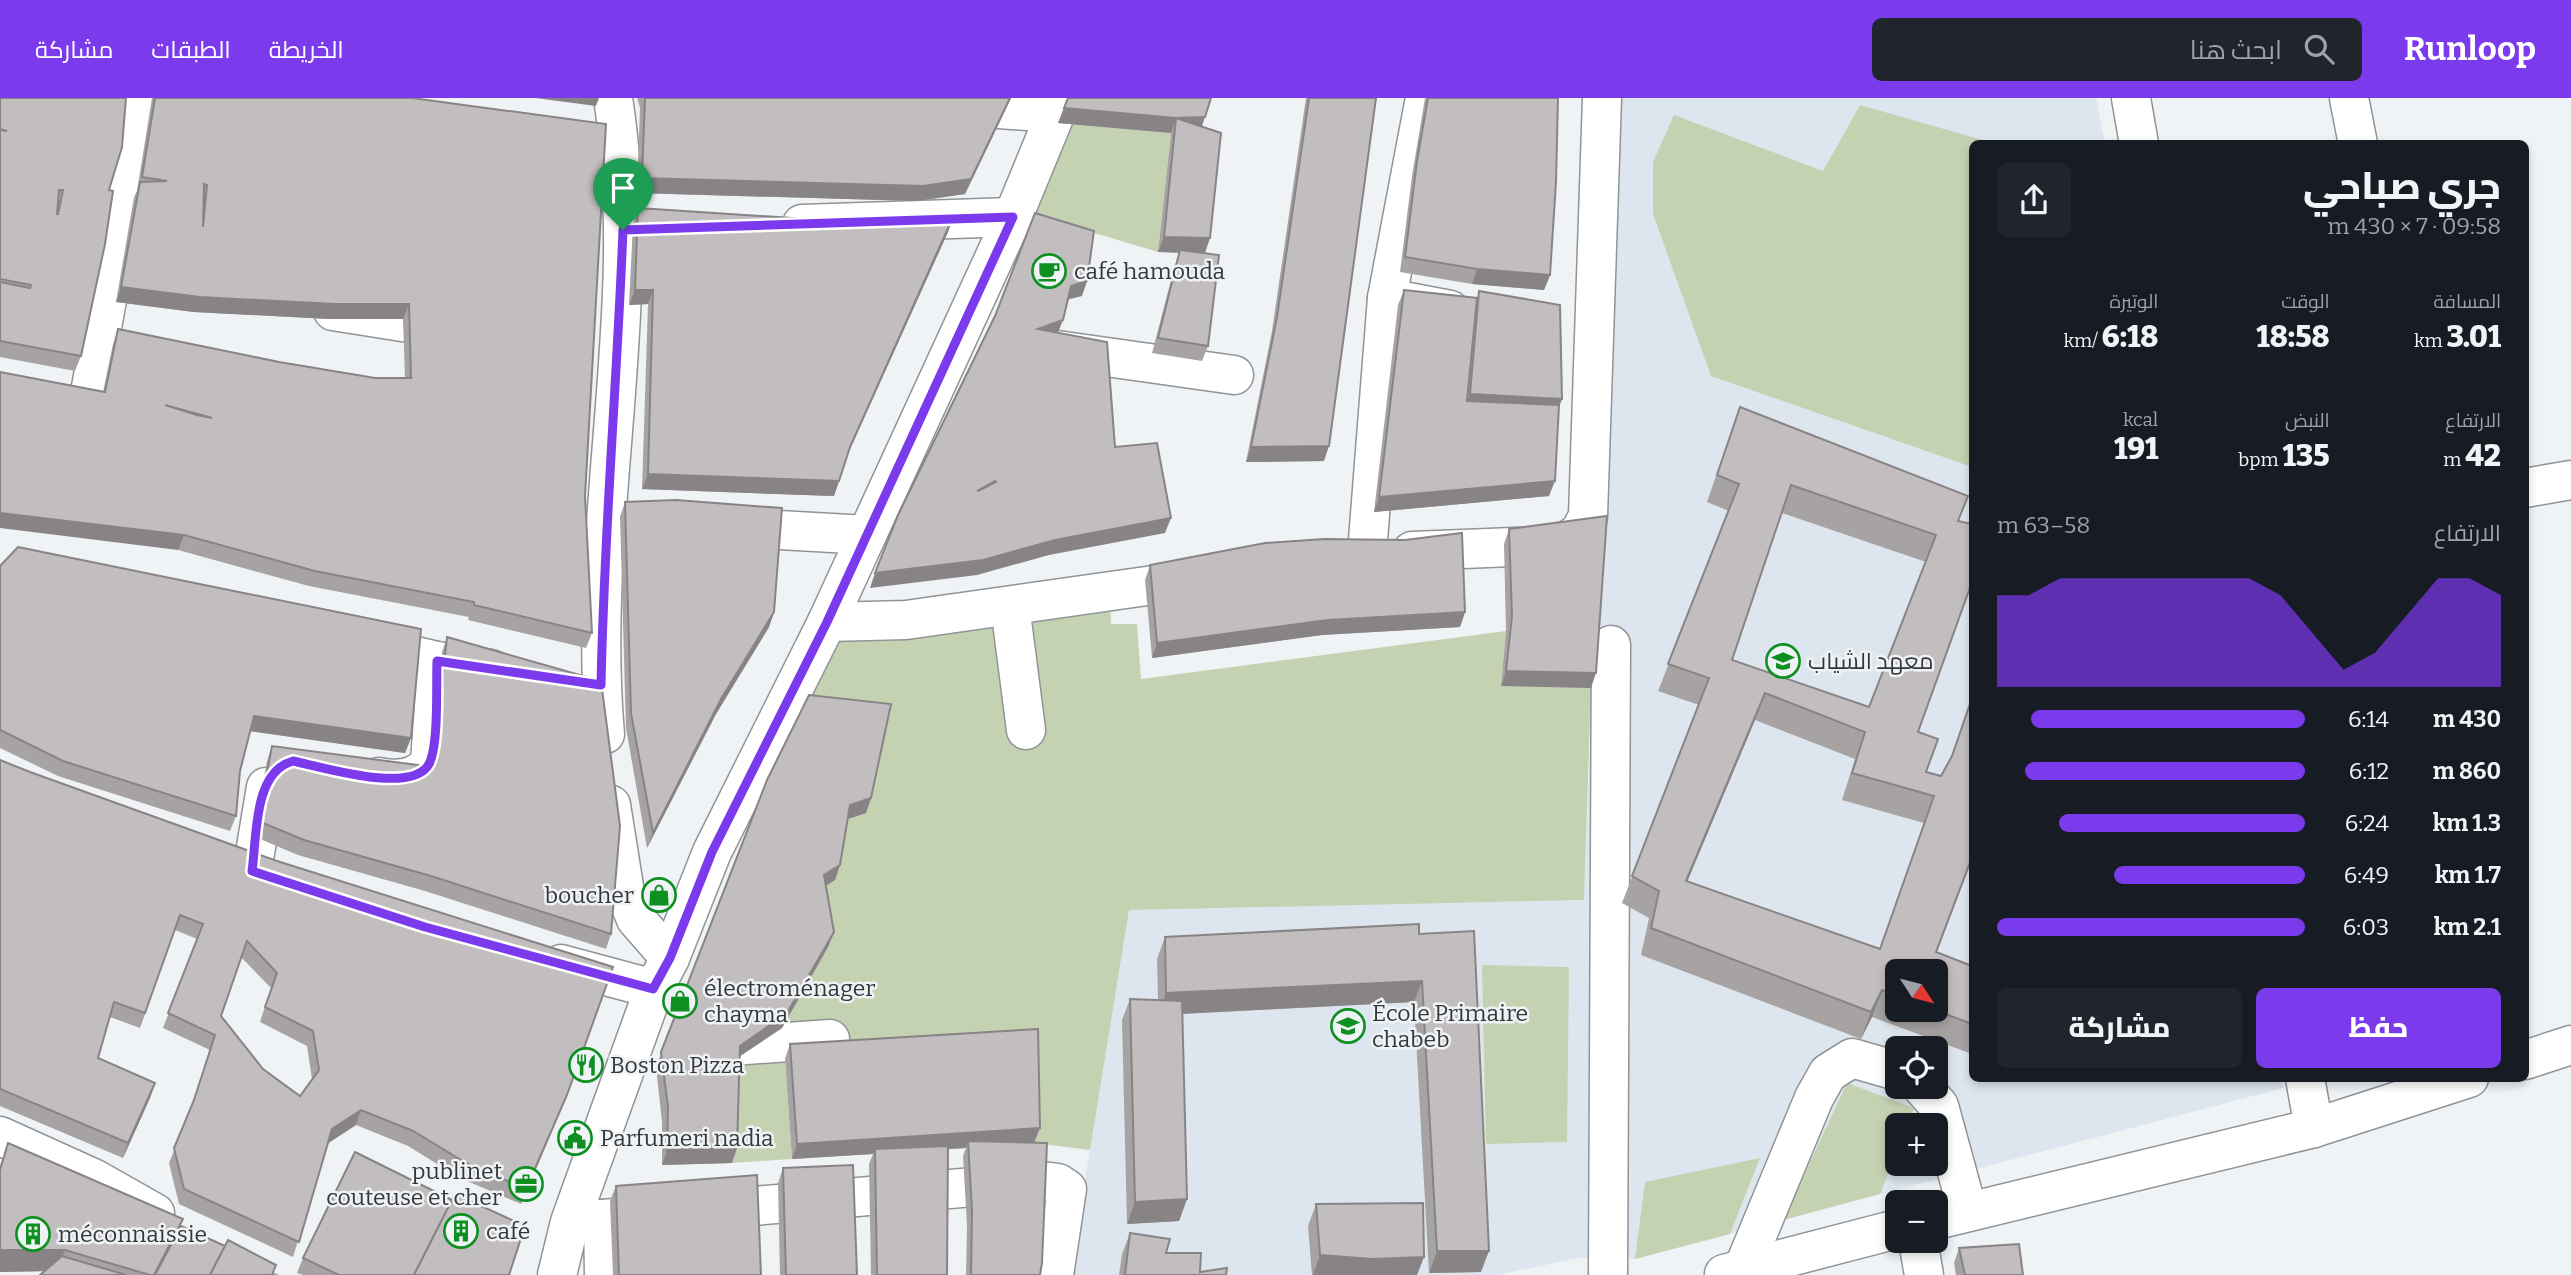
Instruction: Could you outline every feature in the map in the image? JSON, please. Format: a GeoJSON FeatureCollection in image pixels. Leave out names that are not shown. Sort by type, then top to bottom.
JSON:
{"type":"FeatureCollection","features":[{"type":"Feature","properties":{"kind":"street"},"geometry":{"type":"LineString","coordinates":[[83,431],[144,98]]}},
{"type":"Feature","properties":{"kind":"street"},"geometry":{"type":"LineString","coordinates":[[613,98],[637,229],[604,354],[605,520],[601,685],[612,817],[625,894],[662,973]]}},
{"type":"Feature","properties":{"kind":"street"},"geometry":{"type":"LineString","coordinates":[[557,1275],[587,1220],[630,1053],[712,852],[827,622],[1013,217],[1059,105],[971,107],[961,98]]}},
{"type":"Feature","properties":{"kind":"street"},"geometry":{"type":"LineString","coordinates":[[1367,553],[1387,298],[1425,98]]}},
{"type":"Feature","properties":{"kind":"street"},"geometry":{"type":"LineString","coordinates":[[1327,559],[1367,553],[1561,545],[1580,532],[1588,516],[1590,497],[1602,98]]}},
{"type":"Feature","properties":{"kind":"street"},"geometry":{"type":"LineString","coordinates":[[2131,98],[2138,140]]}},
{"type":"Feature","properties":{"kind":"street"},"geometry":{"type":"LineString","coordinates":[[2350,98],[2357,140]]}},
{"type":"Feature","properties":{"kind":"street"},"geometry":{"type":"LineString","coordinates":[[581,152],[622,157]]}},
{"type":"Feature","properties":{"kind":"street"},"geometry":{"type":"LineString","coordinates":[[762,225],[1013,217]]}},
{"type":"Feature","properties":{"kind":"street"},"geometry":{"type":"LineString","coordinates":[[1387,298],[1490,317]]}},
{"type":"Feature","properties":{"kind":"street"},"geometry":{"type":"LineString","coordinates":[[300,306],[494,337]]}},
{"type":"Feature","properties":{"kind":"street"},"geometry":{"type":"LineString","coordinates":[[1555,329],[1594,337]]}},
{"type":"Feature","properties":{"kind":"street"},"geometry":{"type":"LineString","coordinates":[[958,335],[1234,375]]}},
{"type":"Feature","properties":{"kind":"street"},"geometry":{"type":"LineString","coordinates":[[2529,487],[2571,480]]}},
{"type":"Feature","properties":{"kind":"street"},"geometry":{"type":"LineString","coordinates":[[605,520],[646,523]]}},
{"type":"Feature","properties":{"kind":"street"},"geometry":{"type":"LineString","coordinates":[[688,525],[867,535]]}},
{"type":"Feature","properties":{"kind":"street"},"geometry":{"type":"LineString","coordinates":[[827,622],[906,620],[1233,573]]}},
{"type":"Feature","properties":{"kind":"street"},"geometry":{"type":"LineString","coordinates":[[1010,606],[1026,730]]}},
{"type":"Feature","properties":{"kind":"street"},"geometry":{"type":"LineString","coordinates":[[331,636],[437,661],[522,673]]}},
{"type":"Feature","properties":{"kind":"street"},"geometry":{"type":"LineString","coordinates":[[1608,1275],[1611,645]]}},
{"type":"Feature","properties":{"kind":"street"},"geometry":{"type":"LineString","coordinates":[[342,771],[391,780],[423,771],[430,762],[435,730],[437,661]]}},
{"type":"Feature","properties":{"kind":"street"},"geometry":{"type":"LineString","coordinates":[[561,679],[601,685]]}},
{"type":"Feature","properties":{"kind":"street"},"geometry":{"type":"LineString","coordinates":[[252,871],[263,792],[275,770],[293,761]]}},
{"type":"Feature","properties":{"kind":"street"},"geometry":{"type":"LineString","coordinates":[[215,857],[289,883]]}},
{"type":"Feature","properties":{"kind":"street"},"geometry":{"type":"LineString","coordinates":[[533,956],[662,973]]}},
{"type":"Feature","properties":{"kind":"street"},"geometry":{"type":"LineString","coordinates":[[630,1053],[830,1038]]}},
{"type":"Feature","properties":{"kind":"street"},"geometry":{"type":"LineString","coordinates":[[2529,1059],[2571,1045]]}},
{"type":"Feature","properties":{"kind":"street"},"geometry":{"type":"LineString","coordinates":[[1732,1272],[1828,1073],[1852,1058],[1885,1068]]}},
{"type":"Feature","properties":{"kind":"street"},"geometry":{"type":"LineString","coordinates":[[2306,1082],[2314,1128]]}},
{"type":"Feature","properties":{"kind":"street"},"geometry":{"type":"LineString","coordinates":[[1933,1099],[1939,1106],[1952,1216],[2314,1128],[2457,1082]]}},
{"type":"Feature","properties":{"kind":"street"},"geometry":{"type":"LineString","coordinates":[[0,1136],[95,1179],[191,1234]]}},
{"type":"Feature","properties":{"kind":"street"},"geometry":{"type":"LineString","coordinates":[[587,1220],[782,1221],[878,1213],[1043,1181],[1058,1183],[1068,1189],[1054,1275]]}},
{"type":"Feature","properties":{"kind":"street"},"geometry":{"type":"LineString","coordinates":[[587,1220],[604,1275]]}},
{"type":"Feature","properties":{"kind":"street"},"geometry":{"type":"LineString","coordinates":[[1732,1272],[1885,1233]]}},
{"type":"Feature","properties":{"kind":"street"},"geometry":{"type":"LineString","coordinates":[[1920,1253],[1924,1275]]}},
{"type":"Feature","properties":{"kind":"shaded area","name":"معهد الشياب"},"geometry":{"type":"Polygon","coordinates":[[[1614,98],[2096,98],[2104,140],[1969,140],[1969,1082],[2282,1082],[2283,1088],[1896,1190],[1885,1190],[1885,1193],[1635,1259],[1578,1258],[1498,1275],[1070,1275],[1128,909],[1584,900],[1614,98]]]}},
{"type":"Feature","properties":{"kind":"green space"},"geometry":{"type":"Polygon","coordinates":[[[1860,105],[1982,140],[1969,140],[1969,466],[1711,376],[1653,214],[1653,162],[1674,115],[1823,171],[1860,105]]]}},
{"type":"Feature","properties":{"kind":"green space"},"geometry":{"type":"Polygon","coordinates":[[[1058,123],[1171,133],[1158,252],[1031,214],[1058,123]]]}},
{"type":"Feature","properties":{"kind":"green space"},"geometry":{"type":"Polygon","coordinates":[[[1110,594],[1111,624],[1137,624],[1141,679],[1506,631],[1501,686],[1591,688],[1584,900],[1129,910],[1090,1150],[1034,1143],[785,1060],[792,1159],[732,1163],[734,1060],[804,710],[841,634],[1110,594]]]}},
{"type":"Feature","properties":{"kind":"green space"},"geometry":{"type":"Polygon","coordinates":[[[1482,965],[1569,967],[1567,1142],[1486,1144],[1482,965]]]}},
{"type":"Feature","properties":{"kind":"green space"},"geometry":{"type":"Polygon","coordinates":[[[1847,1083],[1914,1108],[1912,1113],[1885,1113],[1885,1176],[1887,1176],[1880,1194],[1783,1220],[1847,1083]]]}},
{"type":"Feature","properties":{"kind":"green space"},"geometry":{"type":"Polygon","coordinates":[[[1760,1158],[1730,1234],[1635,1259],[1645,1182],[1760,1158]]]}},
{"type":"Feature","properties":{"kind":"building"},"geometry":{"type":"Polygon","coordinates":[[[0,98],[126,98],[122,147],[109,190],[113,191],[105,244],[81,356],[0,341],[0,282],[30,288],[31,285],[0,279],[0,130],[7,131],[0,129],[0,98]],[[59,190],[57,214],[58,214],[63,190],[59,190]]]}},
{"type":"Feature","properties":{"kind":"building"},"geometry":{"type":"Polygon","coordinates":[[[155,98],[412,98],[606,124],[585,496],[592,633],[474,605],[474,602],[315,571],[184,535],[0,513],[0,372],[105,392],[118,329],[279,362],[375,378],[411,378],[409,304],[335,304],[200,297],[121,287],[140,182],[167,181],[142,177],[155,98]],[[204,184],[203,227],[207,185],[204,184]]]}},
{"type":"Feature","properties":{"kind":"building"},"geometry":{"type":"Polygon","coordinates":[[[645,98],[1010,98],[971,179],[923,186],[642,178],[645,98]]]}},
{"type":"Feature","properties":{"kind":"building"},"geometry":{"type":"Polygon","coordinates":[[[1068,98],[1211,98],[1205,117],[1176,118],[1064,108],[1068,98]]]}},
{"type":"Feature","properties":{"kind":"building"},"geometry":{"type":"Polygon","coordinates":[[[1309,98],[1376,98],[1329,446],[1251,447],[1277,317],[1309,98]]]}},
{"type":"Feature","properties":{"kind":"building"},"geometry":{"type":"Polygon","coordinates":[[[1428,98],[1558,98],[1550,275],[1477,269],[1405,257],[1428,98]]]}},
{"type":"Feature","properties":{"kind":"building"},"geometry":{"type":"Polygon","coordinates":[[[1176,118],[1221,133],[1210,238],[1164,237],[1176,118]]]}},
{"type":"Feature","properties":{"kind":"building"},"geometry":{"type":"Polygon","coordinates":[[[638,208],[870,223],[953,217],[850,447],[839,481],[648,474],[653,290],[635,290],[638,208]]]}},
{"type":"Feature","properties":{"kind":"building"},"geometry":{"type":"Polygon","coordinates":[[[1035,213],[1094,231],[1087,281],[1071,286],[1063,320],[1038,329],[1107,342],[1115,447],[1157,443],[1171,518],[1055,540],[983,560],[875,573],[898,515],[995,316],[1035,213]]]}},
{"type":"Feature","properties":{"kind":"building"},"geometry":{"type":"Polygon","coordinates":[[[1180,250],[1219,255],[1208,346],[1158,338],[1180,250]]]}},
{"type":"Feature","properties":{"kind":"building"},"geometry":{"type":"Polygon","coordinates":[[[1404,290],[1477,298],[1467,401],[1559,405],[1555,481],[1379,497],[1404,290]]]}},
{"type":"Feature","properties":{"kind":"building"},"geometry":{"type":"Polygon","coordinates":[[[1479,291],[1560,305],[1562,399],[1470,394],[1479,291]]]}},
{"type":"Feature","properties":{"kind":"building"},"geometry":{"type":"Polygon","coordinates":[[[1740,407],[1968,496],[1958,521],[1969,523],[1969,590],[1918,732],[1938,739],[1926,772],[1941,776],[1952,756],[1969,707],[1969,865],[1936,952],[1969,965],[1969,1023],[1948,1015],[1948,959],[1885,959],[1885,991],[1882,990],[1871,1012],[1651,928],[1659,891],[1632,876],[1709,678],[1668,664],[1739,484],[1717,475],[1740,407]],[[1791,485],[1732,660],[1869,707],[1936,535],[1791,485]],[[1765,693],[1686,881],[1880,949],[1934,796],[1852,773],[1865,732],[1765,693]]]}},
{"type":"Feature","properties":{"kind":"building"},"geometry":{"type":"Polygon","coordinates":[[[676,500],[782,508],[774,612],[721,699],[653,833],[631,713],[625,502],[676,500]]]}},
{"type":"Feature","properties":{"kind":"building"},"geometry":{"type":"Polygon","coordinates":[[[1607,516],[1596,673],[1506,671],[1512,616],[1509,529],[1607,516]]]}},
{"type":"Feature","properties":{"kind":"building"},"geometry":{"type":"Polygon","coordinates":[[[1462,533],[1465,612],[1328,620],[1157,643],[1150,565],[1265,543],[1324,539],[1405,540],[1462,533]]]}},
{"type":"Feature","properties":{"kind":"building"},"geometry":{"type":"Polygon","coordinates":[[[18,547],[421,629],[411,738],[254,716],[240,771],[236,816],[63,761],[0,730],[0,566],[18,547]]]}},
{"type":"Feature","properties":{"kind":"building"},"geometry":{"type":"Polygon","coordinates":[[[447,637],[601,681],[620,826],[611,934],[431,876],[304,840],[258,821],[272,746],[433,767],[447,637]]]}},
{"type":"Feature","properties":{"kind":"building"},"geometry":{"type":"Polygon","coordinates":[[[809,695],[891,704],[871,798],[850,805],[840,865],[824,875],[834,932],[787,1013],[740,1046],[737,1148],[667,1150],[668,1107],[661,1052],[767,780],[809,695]]]}},
{"type":"Feature","properties":{"kind":"building"},"geometry":{"type":"Polygon","coordinates":[[[0,760],[277,861],[613,967],[567,1095],[526,1189],[466,1163],[413,1131],[361,1110],[332,1129],[299,1242],[184,1189],[174,1148],[194,1100],[215,1035],[168,1013],[203,924],[180,915],[145,1013],[114,1002],[98,1058],[155,1083],[128,1143],[0,1089],[0,760]],[[247,941],[221,1016],[263,1069],[300,1096],[319,1070],[313,1031],[265,1007],[277,973],[247,941]]]}},
{"type":"Feature","properties":{"kind":"building"},"geometry":{"type":"Polygon","coordinates":[[[1419,924],[1419,934],[1474,931],[1489,1251],[1437,1251],[1422,981],[1166,993],[1165,937],[1419,924]]]}},
{"type":"Feature","properties":{"kind":"building"},"geometry":{"type":"Polygon","coordinates":[[[1130,999],[1182,1001],[1187,1199],[1135,1202],[1130,999]]]}},
{"type":"Feature","properties":{"kind":"building"},"geometry":{"type":"Polygon","coordinates":[[[1038,1029],[1040,1128],[797,1144],[790,1044],[1038,1029]]]}},
{"type":"Feature","properties":{"kind":"building"},"geometry":{"type":"Polygon","coordinates":[[[968,1141],[1047,1143],[1040,1275],[971,1275],[972,1211],[968,1141]]]}},
{"type":"Feature","properties":{"kind":"building"},"geometry":{"type":"Polygon","coordinates":[[[8,1143],[183,1219],[154,1275],[65,1250],[0,1250],[0,1170],[8,1143]]]}},
{"type":"Feature","properties":{"kind":"building"},"geometry":{"type":"Polygon","coordinates":[[[948,1146],[947,1275],[877,1275],[875,1149],[948,1146]]]}},
{"type":"Feature","properties":{"kind":"building"},"geometry":{"type":"Polygon","coordinates":[[[355,1152],[452,1200],[414,1275],[339,1275],[303,1258],[355,1152]]]}},
{"type":"Feature","properties":{"kind":"building"},"geometry":{"type":"Polygon","coordinates":[[[853,1165],[857,1275],[786,1275],[783,1168],[853,1165]]]}},
{"type":"Feature","properties":{"kind":"building"},"geometry":{"type":"Polygon","coordinates":[[[757,1175],[761,1275],[619,1275],[616,1186],[757,1175]]]}},
{"type":"Feature","properties":{"kind":"building","name":"café"},"geometry":{"type":"Polygon","coordinates":[[[455,1194],[525,1226],[509,1275],[414,1275],[455,1194]]]}},
{"type":"Feature","properties":{"kind":"building"},"geometry":{"type":"Polygon","coordinates":[[[1423,1203],[1424,1257],[1373,1259],[1320,1255],[1316,1204],[1423,1203]]]}},
{"type":"Feature","properties":{"kind":"building"},"geometry":{"type":"Polygon","coordinates":[[[181,1226],[225,1246],[210,1275],[155,1275],[181,1226]]]}},
{"type":"Feature","properties":{"kind":"building"},"geometry":{"type":"Polygon","coordinates":[[[1130,1233],[1170,1239],[1166,1253],[1201,1253],[1200,1272],[1227,1268],[1226,1275],[1125,1275],[1130,1233]]]}},
{"type":"Feature","properties":{"kind":"building"},"geometry":{"type":"Polygon","coordinates":[[[228,1240],[276,1265],[272,1275],[210,1275],[228,1240]]]}},
{"type":"Feature","properties":{"kind":"building"},"geometry":{"type":"Polygon","coordinates":[[[2019,1244],[2023,1275],[1965,1275],[1959,1248],[2019,1244]]]}},
{"type":"Feature","properties":{"kind":"building"},"geometry":{"type":"Polygon","coordinates":[[[62,1256],[126,1275],[40,1275],[62,1256]]]}},
{"type":"Feature","properties":{"kind":"place","name":"café hamouda"},"geometry":{"type":"Point","coordinates":[1049,271]}},
{"type":"Feature","properties":{"kind":"place","name":"معهد الشياب"},"geometry":{"type":"Point","coordinates":[1783,661]}},
{"type":"Feature","properties":{"kind":"place","name":"boucher"},"geometry":{"type":"Point","coordinates":[659,895]}},
{"type":"Feature","properties":{"kind":"place","name":"électroménager chayma"},"geometry":{"type":"Point","coordinates":[680,1001]}},
{"type":"Feature","properties":{"kind":"place","name":"École Primaire chabeb"},"geometry":{"type":"Point","coordinates":[1348,1026]}},
{"type":"Feature","properties":{"kind":"place","name":"Boston Pizza"},"geometry":{"type":"Point","coordinates":[586,1065]}},
{"type":"Feature","properties":{"kind":"place","name":"Parfumeri nadia"},"geometry":{"type":"Point","coordinates":[575,1138]}},
{"type":"Feature","properties":{"kind":"place","name":"publinet couteuse et cher"},"geometry":{"type":"Point","coordinates":[526,1184]}},
{"type":"Feature","properties":{"kind":"place","name":"café"},"geometry":{"type":"Point","coordinates":[461,1231]}},
{"type":"Feature","properties":{"kind":"place","name":"méconnaissie"},"geometry":{"type":"Point","coordinates":[33,1234]}},
{"type":"Feature","properties":{"kind":"route"},"geometry":{"type":"LineString","coordinates":[[1013,217],[827,622],[712,852],[670,958],[653,989],[425,927],[252,871],[263,792],[275,770],[282,764],[293,761],[391,780],[409,778],[423,771],[430,762],[435,730],[437,661],[601,685],[605,520],[618,356],[623,230],[1013,217]]}}]}
